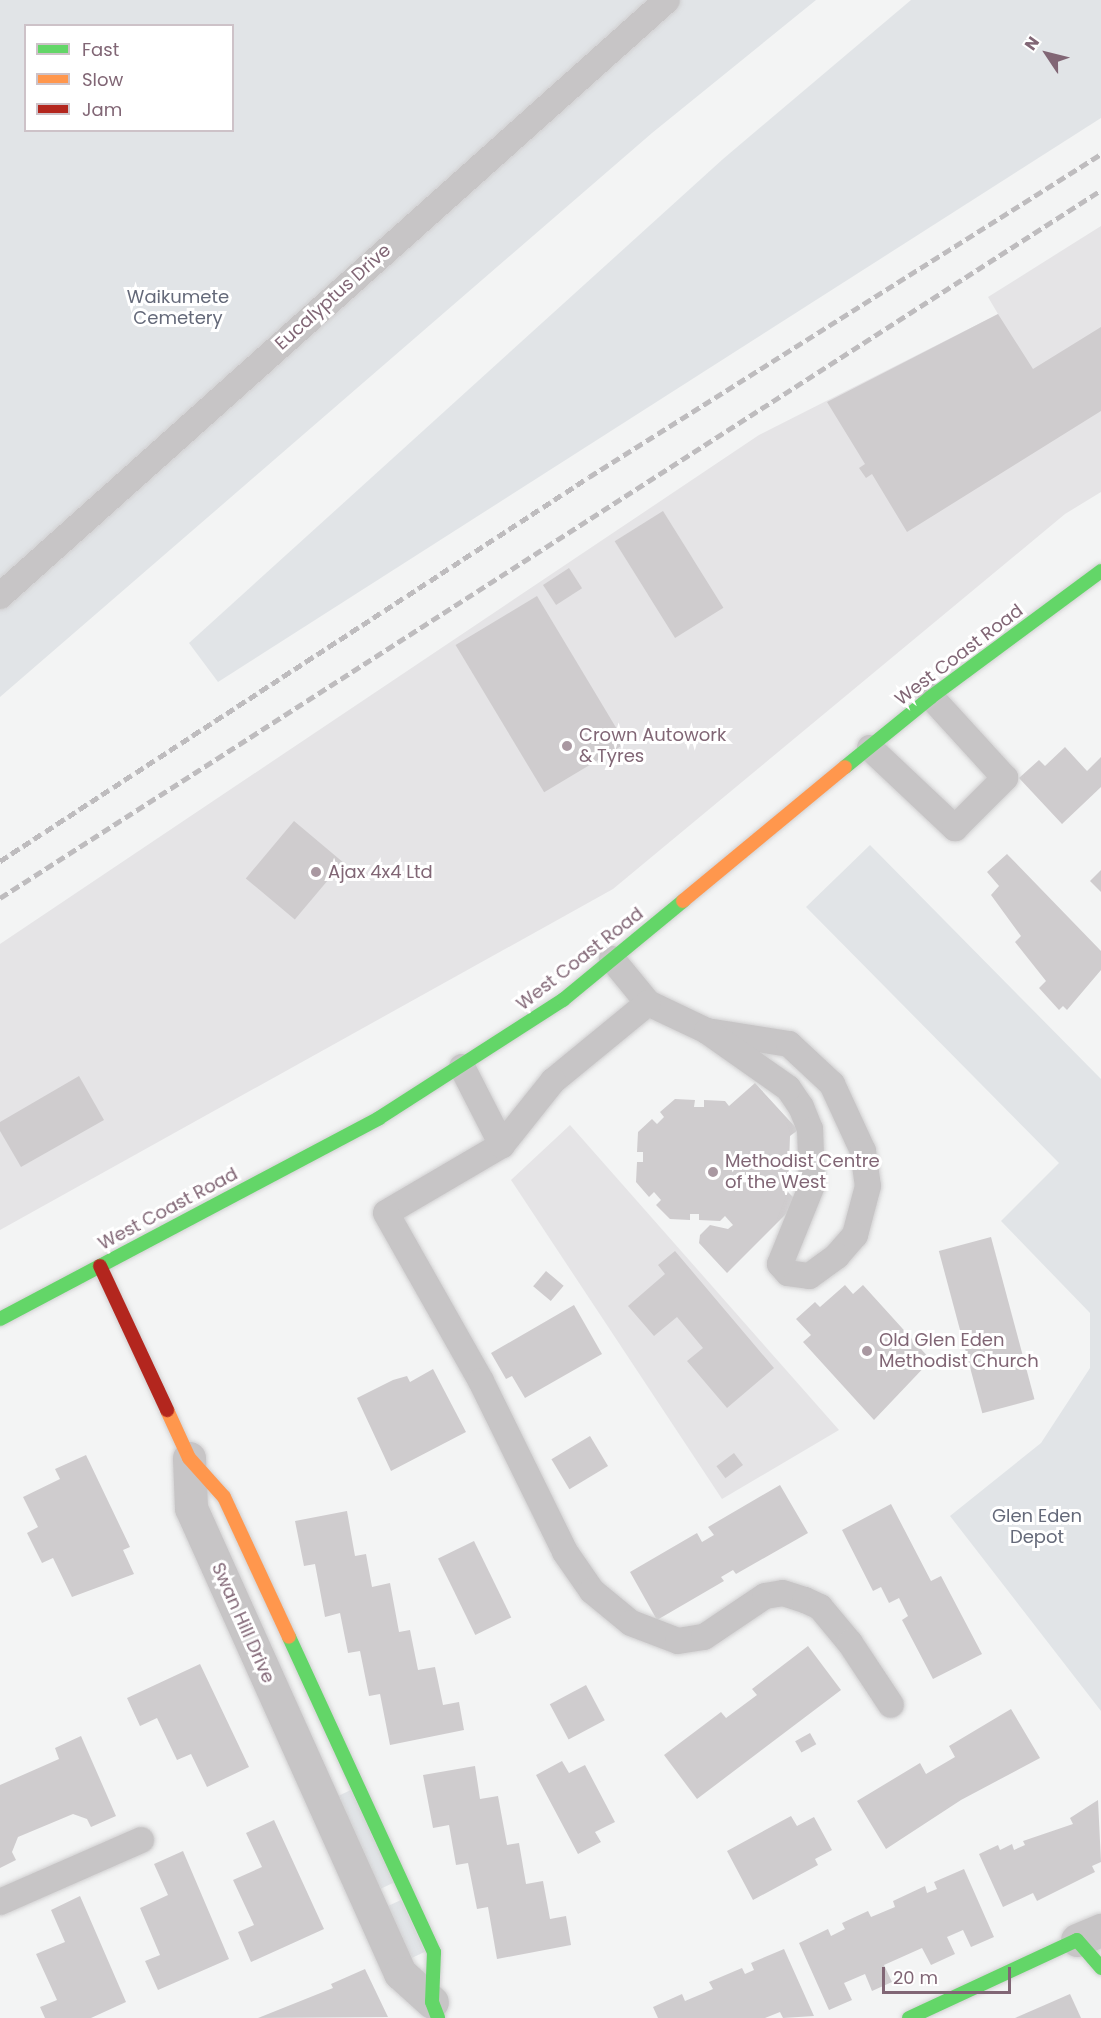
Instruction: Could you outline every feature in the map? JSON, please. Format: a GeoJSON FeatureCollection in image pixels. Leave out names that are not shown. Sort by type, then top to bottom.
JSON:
{"type":"FeatureCollection","features":[{"type":"Feature","properties":{"kind":"main road","name":"West Coast Road"},"geometry":{"type":"LineString","coordinates":[[0,1319],[379,1118],[462,1067],[563,1000],[931,697],[1101,571]]}},
{"type":"Feature","properties":{"kind":"main road","name":"Swan Hill Drive"},"geometry":{"type":"LineString","coordinates":[[100,1266],[189,1458],[224,1497],[434,1952],[435,2010]]}},
{"type":"Feature","properties":{"kind":"main road"},"geometry":{"type":"LineString","coordinates":[[909,2018],[1089,1935],[1101,1968]]}},
{"type":"Feature","properties":{"kind":"street","name":"Swan Hill Drive"},"geometry":{"type":"LineString","coordinates":[[189,1458],[191,1508],[400,1973],[435,2010]]}},
{"type":"Feature","properties":{"kind":"street"},"geometry":{"type":"LineString","coordinates":[[314,1782],[348,1766]]}},
{"type":"Feature","properties":{"kind":"lane","name":"Eucalyptus Drive"},"geometry":{"type":"LineString","coordinates":[[0,596],[667,0]]}},
{"type":"Feature","properties":{"kind":"lane"},"geometry":{"type":"LineString","coordinates":[[870,748],[956,828],[1005,778],[931,697]]}},
{"type":"Feature","properties":{"kind":"lane"},"geometry":{"type":"LineString","coordinates":[[612,959],[648,1003],[707,1031],[788,1088],[801,1107],[810,1129],[812,1185],[780,1264],[788,1273],[809,1276],[837,1256],[855,1235],[863,1215],[868,1186],[863,1151],[850,1117],[832,1084],[789,1044],[707,1031]]}},
{"type":"Feature","properties":{"kind":"lane"},"geometry":{"type":"LineString","coordinates":[[648,1003],[553,1081],[502,1145],[386,1213],[481,1381],[579,1576],[631,1623],[678,1641],[704,1637],[765,1596],[783,1593],[805,1600],[820,1607],[850,1643],[891,1705]]}},
{"type":"Feature","properties":{"kind":"lane"},"geometry":{"type":"LineString","coordinates":[[462,1067],[502,1145]]}},
{"type":"Feature","properties":{"kind":"lane"},"geometry":{"type":"LineString","coordinates":[[0,1902],[141,1840]]}},
{"type":"Feature","properties":{"kind":"shaded area"},"geometry":{"type":"Polygon","coordinates":[[[1101,226],[1101,492],[1065,514],[613,889],[0,1230],[0,944],[759,435],[998,314],[988,297],[1101,226]]]}},
{"type":"Feature","properties":{"kind":"shaded area"},"geometry":{"type":"Polygon","coordinates":[[[570,1125],[839,1430],[722,1499],[511,1180],[570,1125]]]}},
{"type":"Feature","properties":{"kind":"green space","name":"Waikumete Cemetery"},"geometry":{"type":"Polygon","coordinates":[[[0,0],[816,0],[652,133],[0,697],[0,0]]]}},
{"type":"Feature","properties":{"kind":"green space"},"geometry":{"type":"Polygon","coordinates":[[[911,0],[1101,0],[1101,118],[218,682],[189,643],[723,159],[911,0]]]}},
{"type":"Feature","properties":{"kind":"green space","name":"Glen Eden Depot"},"geometry":{"type":"Polygon","coordinates":[[[870,845],[1101,1079],[1101,1711],[950,1516],[1041,1443],[1090,1368],[1090,1313],[1001,1221],[1059,1163],[806,907],[870,845]]]}},
{"type":"Feature","properties":{"kind":"green space"},"geometry":{"type":"Polygon","coordinates":[[[351,1790],[394,1882],[374,1892],[331,1799],[351,1790]]]}},
{"type":"Feature","properties":{"kind":"green space"},"geometry":{"type":"Polygon","coordinates":[[[401,1900],[425,1952],[405,1961],[381,1909],[401,1900]]]}},
{"type":"Feature","properties":{"kind":"building"},"geometry":{"type":"Polygon","coordinates":[[[998,314],[1033,369],[1101,327],[1101,411],[907,532],[872,474],[866,478],[859,468],[865,464],[827,402],[998,314]]]}},
{"type":"Feature","properties":{"kind":"building"},"geometry":{"type":"Polygon","coordinates":[[[663,511],[723,608],[675,638],[615,541],[663,511]]]}},
{"type":"Feature","properties":{"kind":"building"},"geometry":{"type":"Polygon","coordinates":[[[569,568],[582,588],[556,605],[543,585],[569,568]]]}},
{"type":"Feature","properties":{"kind":"building"},"geometry":{"type":"Polygon","coordinates":[[[537,596],[626,743],[544,792],[456,645],[537,596]]]}},
{"type":"Feature","properties":{"kind":"building"},"geometry":{"type":"Polygon","coordinates":[[[1065,747],[1087,771],[1101,757],[1101,787],[1062,824],[1019,778],[1039,760],[1045,766],[1065,747]]]}},
{"type":"Feature","properties":{"kind":"building"},"geometry":{"type":"Polygon","coordinates":[[[294,821],[343,862],[295,920],[246,878],[294,821]]]}},
{"type":"Feature","properties":{"kind":"building"},"geometry":{"type":"Polygon","coordinates":[[[1007,854],[1101,951],[1101,970],[1067,1010],[1063,1006],[1059,1010],[1039,988],[1046,981],[1015,942],[1021,936],[991,895],[999,886],[987,872],[1007,854]]]}},
{"type":"Feature","properties":{"kind":"building"},"geometry":{"type":"Polygon","coordinates":[[[1101,870],[1101,892],[1090,881],[1101,870]]]}},
{"type":"Feature","properties":{"kind":"building"},"geometry":{"type":"Polygon","coordinates":[[[79,1076],[104,1120],[21,1167],[0,1131],[0,1122],[79,1076]]]}},
{"type":"Feature","properties":{"kind":"building","name":"Methodist Centre of the West"},"geometry":{"type":"Polygon","coordinates":[[[755,1083],[798,1130],[790,1136],[788,1192],[798,1202],[727,1273],[699,1243],[700,1235],[710,1225],[728,1229],[733,1225],[725,1216],[720,1221],[699,1220],[699,1214],[690,1214],[690,1220],[670,1219],[656,1205],[661,1200],[654,1192],[649,1197],[636,1182],[637,1162],[643,1162],[643,1152],[637,1152],[638,1132],[652,1119],[657,1124],[664,1117],[660,1112],[675,1099],[695,1100],[694,1107],[704,1107],[704,1100],[725,1101],[729,1106],[755,1083]]]}},
{"type":"Feature","properties":{"kind":"building"},"geometry":{"type":"Polygon","coordinates":[[[991,1237],[1034,1399],[982,1413],[939,1251],[991,1237]]]}},
{"type":"Feature","properties":{"kind":"building"},"geometry":{"type":"Polygon","coordinates":[[[675,1251],[774,1368],[727,1408],[687,1361],[703,1348],[677,1317],[654,1336],[628,1306],[665,1274],[658,1265],[675,1251]]]}},
{"type":"Feature","properties":{"kind":"building"},"geometry":{"type":"Polygon","coordinates":[[[546,1271],[564,1286],[551,1301],[533,1286],[546,1271]]]}},
{"type":"Feature","properties":{"kind":"building","name":"Old Glen Eden Methodist Church"},"geometry":{"type":"Polygon","coordinates":[[[845,1285],[853,1294],[863,1285],[931,1360],[874,1420],[803,1342],[811,1335],[796,1319],[815,1302],[820,1307],[845,1285]]]}},
{"type":"Feature","properties":{"kind":"building"},"geometry":{"type":"Polygon","coordinates":[[[574,1305],[602,1354],[525,1398],[512,1376],[506,1379],[491,1353],[574,1305]]]}},
{"type":"Feature","properties":{"kind":"building"},"geometry":{"type":"Polygon","coordinates":[[[433,1369],[466,1432],[391,1471],[357,1398],[393,1380],[407,1376],[410,1382],[433,1369]]]}},
{"type":"Feature","properties":{"kind":"building"},"geometry":{"type":"Polygon","coordinates":[[[590,1436],[608,1466],[569,1489],[551,1459],[590,1436]]]}},
{"type":"Feature","properties":{"kind":"building"},"geometry":{"type":"Polygon","coordinates":[[[734,1453],[743,1465],[725,1478],[716,1466],[734,1453]]]}},
{"type":"Feature","properties":{"kind":"building"},"geometry":{"type":"Polygon","coordinates":[[[86,1455],[130,1547],[123,1550],[134,1574],[72,1597],[53,1558],[42,1563],[27,1533],[38,1527],[23,1497],[60,1479],[55,1469],[86,1455]]]}},
{"type":"Feature","properties":{"kind":"building"},"geometry":{"type":"Polygon","coordinates":[[[780,1485],[808,1533],[736,1574],[733,1570],[721,1577],[724,1581],[657,1620],[630,1572],[697,1533],[702,1542],[714,1535],[708,1527],[780,1485]]]}},
{"type":"Feature","properties":{"kind":"building"},"geometry":{"type":"Polygon","coordinates":[[[891,1504],[931,1581],[941,1576],[982,1654],[933,1679],[902,1620],[908,1616],[899,1598],[889,1603],[881,1587],[873,1591],[842,1530],[891,1504]]]}},
{"type":"Feature","properties":{"kind":"building"},"geometry":{"type":"Polygon","coordinates":[[[347,1511],[355,1556],[366,1554],[372,1587],[390,1583],[399,1632],[410,1630],[418,1670],[435,1667],[443,1705],[459,1702],[464,1730],[390,1745],[380,1694],[369,1696],[360,1651],[348,1653],[340,1613],[325,1617],[315,1564],[304,1566],[295,1521],[347,1511]]]}},
{"type":"Feature","properties":{"kind":"building"},"geometry":{"type":"Polygon","coordinates":[[[474,1541],[511,1617],[475,1635],[438,1559],[474,1541]]]}},
{"type":"Feature","properties":{"kind":"building"},"geometry":{"type":"Polygon","coordinates":[[[808,1646],[841,1690],[697,1799],[664,1755],[721,1712],[726,1718],[757,1695],[752,1689],[808,1646]]]}},
{"type":"Feature","properties":{"kind":"building"},"geometry":{"type":"Polygon","coordinates":[[[200,1664],[249,1767],[207,1787],[191,1754],[177,1760],[157,1718],[140,1726],[127,1698],[200,1664]]]}},
{"type":"Feature","properties":{"kind":"building"},"geometry":{"type":"Polygon","coordinates":[[[586,1685],[605,1720],[569,1740],[550,1704],[586,1685]]]}},
{"type":"Feature","properties":{"kind":"building"},"geometry":{"type":"Polygon","coordinates":[[[1011,1709],[1040,1758],[961,1800],[886,1849],[857,1801],[920,1763],[926,1774],[955,1757],[949,1746],[1011,1709]]]}},
{"type":"Feature","properties":{"kind":"building"},"geometry":{"type":"Polygon","coordinates":[[[810,1733],[816,1744],[801,1753],[795,1741],[810,1733]]]}},
{"type":"Feature","properties":{"kind":"building"},"geometry":{"type":"Polygon","coordinates":[[[81,1736],[116,1816],[91,1827],[87,1819],[73,1814],[18,1837],[12,1852],[16,1860],[0,1868],[0,1785],[59,1759],[55,1748],[81,1736]]]}},
{"type":"Feature","properties":{"kind":"building"},"geometry":{"type":"Polygon","coordinates":[[[562,1761],[569,1773],[585,1765],[615,1822],[595,1832],[601,1842],[578,1854],[536,1775],[562,1761]]]}},
{"type":"Feature","properties":{"kind":"building"},"geometry":{"type":"Polygon","coordinates":[[[475,1766],[480,1799],[498,1796],[507,1845],[519,1843],[526,1884],[543,1881],[550,1919],[566,1916],[571,1945],[497,1959],[488,1907],[477,1909],[468,1863],[456,1865],[449,1825],[433,1828],[423,1775],[475,1766]]]}},
{"type":"Feature","properties":{"kind":"building"},"geometry":{"type":"Polygon","coordinates":[[[1098,1800],[1101,1862],[1092,1866],[1095,1872],[1037,1901],[1033,1893],[1003,1907],[979,1854],[998,1845],[1000,1850],[1012,1844],[1014,1850],[1025,1845],[1023,1841],[1073,1824],[1070,1818],[1098,1800]]]}},
{"type":"Feature","properties":{"kind":"building"},"geometry":{"type":"Polygon","coordinates":[[[791,1816],[797,1826],[814,1817],[832,1850],[815,1859],[818,1865],[753,1900],[727,1851],[791,1816]]]}},
{"type":"Feature","properties":{"kind":"building"},"geometry":{"type":"Polygon","coordinates":[[[274,1820],[324,1929],[251,1962],[238,1932],[254,1925],[233,1880],[262,1867],[246,1833],[274,1820]]]}},
{"type":"Feature","properties":{"kind":"building"},"geometry":{"type":"Polygon","coordinates":[[[183,1851],[229,1959],[158,1990],[145,1961],[160,1955],[140,1908],[168,1895],[154,1864],[183,1851]]]}},
{"type":"Feature","properties":{"kind":"building"},"geometry":{"type":"Polygon","coordinates":[[[964,1869],[994,1937],[971,1947],[963,1930],[947,1937],[955,1954],[931,1965],[922,1948],[884,1965],[892,1982],[872,1991],[865,1974],[844,1983],[852,2000],[829,2010],[799,1943],[828,1929],[831,1936],[845,1929],[842,1923],[868,1911],[871,1917],[895,1907],[893,1901],[925,1886],[927,1893],[937,1889],[934,1882],[964,1869]]]}},
{"type":"Feature","properties":{"kind":"building"},"geometry":{"type":"Polygon","coordinates":[[[80,1896],[126,2002],[91,2018],[45,2018],[40,2007],[57,2000],[36,1954],[65,1942],[51,1910],[80,1896]]]}},
{"type":"Feature","properties":{"kind":"building"},"geometry":{"type":"Polygon","coordinates":[[[784,1949],[814,2016],[783,2018],[780,2012],[765,2018],[658,2018],[653,2007],[682,1994],[685,2001],[704,1993],[713,1989],[709,1982],[742,1968],[745,1974],[754,1970],[751,1963],[784,1949]]]}},
{"type":"Feature","properties":{"kind":"building"},"geometry":{"type":"Polygon","coordinates":[[[365,1969],[388,2017],[258,2018],[333,1988],[331,1984],[365,1969]]]}},
{"type":"Feature","properties":{"kind":"building"},"geometry":{"type":"Polygon","coordinates":[[[1070,1994],[1081,2018],[1015,2018],[1070,1994]]]}},
{"type":"Feature","properties":{"kind":"railway"},"geometry":{"type":"LineString","coordinates":[[0,861],[589,477],[1101,154]]}},
{"type":"Feature","properties":{"kind":"railway"},"geometry":{"type":"LineString","coordinates":[[0,898],[1101,190]]}},
{"type":"Feature","properties":{"kind":"traffic: fast"},"geometry":{"type":"LineString","coordinates":[[845,767],[931,697],[1101,571]]}},
{"type":"Feature","properties":{"kind":"traffic: fast"},"geometry":{"type":"LineString","coordinates":[[0,1319],[379,1118],[563,1000],[683,901]]}},
{"type":"Feature","properties":{"kind":"traffic: fast"},"geometry":{"type":"LineString","coordinates":[[289,1637],[434,1952],[432,2002],[438,2018]]}},
{"type":"Feature","properties":{"kind":"traffic: fast"},"geometry":{"type":"LineString","coordinates":[[909,2018],[1077,1940],[1101,1968]]}},
{"type":"Feature","properties":{"kind":"traffic: slow"},"geometry":{"type":"LineString","coordinates":[[683,901],[845,767]]}},
{"type":"Feature","properties":{"kind":"traffic: slow"},"geometry":{"type":"LineString","coordinates":[[167,1410],[189,1458],[224,1497],[289,1637]]}},
{"type":"Feature","properties":{"kind":"traffic: jam"},"geometry":{"type":"LineString","coordinates":[[100,1266],[167,1410]]}},
{"type":"Feature","properties":{"kind":"place","name":"Crown Autowork & Tyres"},"geometry":{"type":"Point","coordinates":[567,746]}},
{"type":"Feature","properties":{"kind":"place","name":"Ajax 4x4 Ltd"},"geometry":{"type":"Point","coordinates":[316,872]}},
{"type":"Feature","properties":{"kind":"place","name":"Methodist Centre of the West"},"geometry":{"type":"Point","coordinates":[713,1172]}},
{"type":"Feature","properties":{"kind":"place","name":"Old Glen Eden Methodist Church"},"geometry":{"type":"Point","coordinates":[867,1351]}}]}
